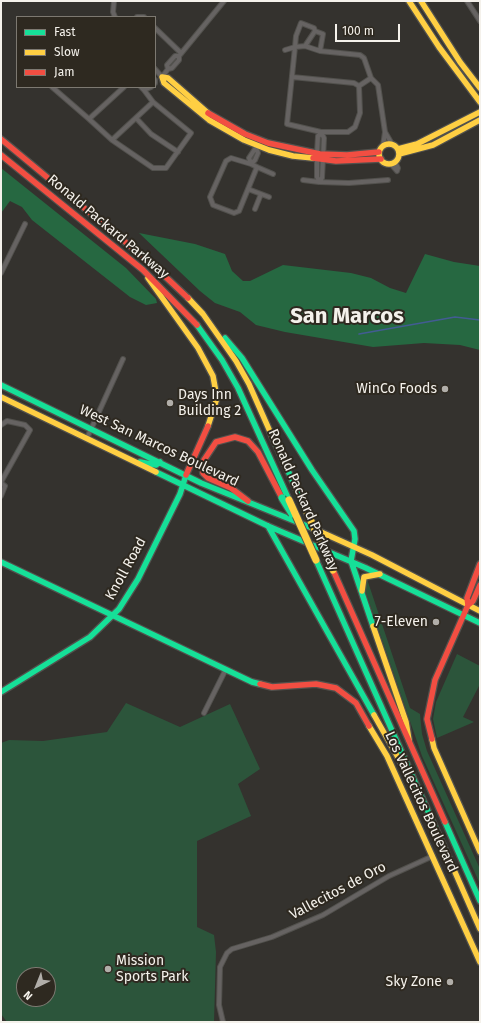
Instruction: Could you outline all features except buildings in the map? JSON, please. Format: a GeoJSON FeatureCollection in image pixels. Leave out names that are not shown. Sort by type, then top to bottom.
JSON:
{"type":"FeatureCollection","features":[{"type":"Feature","properties":{"kind":"main road"},"geometry":{"type":"LineString","coordinates":[[409,1],[439,47],[480,102]]}},
{"type":"Feature","properties":{"kind":"main road"},"geometry":{"type":"LineString","coordinates":[[421,1],[460,62],[480,88]]}},
{"type":"Feature","properties":{"kind":"main road"},"geometry":{"type":"LineString","coordinates":[[157,78],[209,120],[226,131],[257,144],[293,156],[347,155],[381,152],[392,144],[399,151]]}},
{"type":"Feature","properties":{"kind":"main road"},"geometry":{"type":"LineString","coordinates":[[381,152],[385,163],[393,163],[399,151],[417,144],[457,124],[475,113],[480,112]]}},
{"type":"Feature","properties":{"kind":"main road"},"geometry":{"type":"LineString","coordinates":[[399,151],[433,144],[456,134],[480,120]]}},
{"type":"Feature","properties":{"kind":"main road","name":"Ronald Packard Parkway"},"geometry":{"type":"LineString","coordinates":[[1,139],[162,273],[203,314],[236,361],[249,384],[306,510],[480,901]]}},
{"type":"Feature","properties":{"kind":"main road","name":"Ronald Packard Parkway"},"geometry":{"type":"LineString","coordinates":[[1,156],[143,270],[188,315],[222,360],[247,405],[480,929]]}},
{"type":"Feature","properties":{"kind":"main road","name":"Knoll Road"},"geometry":{"type":"LineString","coordinates":[[1,692],[90,637],[113,616],[126,599],[138,579],[183,485],[186,475],[210,423],[217,398],[216,386],[207,363],[191,336],[154,288],[143,270]]}},
{"type":"Feature","properties":{"kind":"main road"},"geometry":{"type":"LineString","coordinates":[[203,314],[242,358],[312,470],[354,531],[355,539],[351,562],[362,597],[375,628],[406,722],[409,740]]}},
{"type":"Feature","properties":{"kind":"main road","name":"West San Marcos Boulevard"},"geometry":{"type":"LineString","coordinates":[[1,386],[186,475],[353,546],[480,611]]}},
{"type":"Feature","properties":{"kind":"main road","name":"West San Marcos Boulevard"},"geometry":{"type":"LineString","coordinates":[[1,397],[183,485],[224,503],[268,526],[380,574],[480,623]]}},
{"type":"Feature","properties":{"kind":"main road"},"geometry":{"type":"LineString","coordinates":[[248,501],[231,488],[208,478],[203,473],[202,465],[204,460],[216,442],[235,437],[248,442],[258,452],[282,498],[306,537]]}},
{"type":"Feature","properties":{"kind":"main road"},"geometry":{"type":"LineString","coordinates":[[138,462],[156,465],[160,462]]}},
{"type":"Feature","properties":{"kind":"main road"},"geometry":{"type":"LineString","coordinates":[[268,526],[429,813]]}},
{"type":"Feature","properties":{"kind":"main road","name":"Los Vallecitos Boulevard"},"geometry":{"type":"LineString","coordinates":[[1,562],[225,671],[262,685],[272,687],[316,684],[327,685],[342,692],[356,703],[387,756],[480,962]]}},
{"type":"Feature","properties":{"kind":"main road"},"geometry":{"type":"LineString","coordinates":[[480,564],[467,598],[468,605],[435,680],[427,719],[434,748],[480,852]]}},
{"type":"Feature","properties":{"kind":"main road"},"geometry":{"type":"LineString","coordinates":[[362,597],[362,583],[364,577],[380,574]]}},
{"type":"Feature","properties":{"kind":"main road"},"geometry":{"type":"LineString","coordinates":[[468,605],[474,601],[480,585]]}},
{"type":"Feature","properties":{"kind":"street"},"geometry":{"type":"LineString","coordinates":[[114,1],[113,12],[115,16]]}},
{"type":"Feature","properties":{"kind":"street"},"geometry":{"type":"LineString","coordinates":[[157,78],[168,69],[167,65],[175,56],[180,55],[223,1]]}},
{"type":"Feature","properties":{"kind":"street"},"geometry":{"type":"LineString","coordinates":[[469,1],[480,21]]}},
{"type":"Feature","properties":{"kind":"street"},"geometry":{"type":"LineString","coordinates":[[320,51],[323,34],[315,31],[314,28],[301,23],[296,36],[294,48],[287,124],[321,133],[348,132],[355,127],[360,113],[359,86]]}},
{"type":"Feature","properties":{"kind":"street"},"geometry":{"type":"LineString","coordinates":[[156,29],[180,55]]}},
{"type":"Feature","properties":{"kind":"street"},"geometry":{"type":"LineString","coordinates":[[305,46],[315,31]]}},
{"type":"Feature","properties":{"kind":"street"},"geometry":{"type":"LineString","coordinates":[[285,50],[305,46],[320,51],[360,55],[364,58],[371,78],[378,85],[385,132],[381,152]]}},
{"type":"Feature","properties":{"kind":"street"},"geometry":{"type":"LineString","coordinates":[[292,77],[354,83],[359,86]]}},
{"type":"Feature","properties":{"kind":"street"},"geometry":{"type":"LineString","coordinates":[[359,86],[371,78]]}},
{"type":"Feature","properties":{"kind":"street"},"geometry":{"type":"LineString","coordinates":[[53,88],[112,140],[153,168],[166,168],[191,133],[153,102],[144,88]]}},
{"type":"Feature","properties":{"kind":"street"},"geometry":{"type":"LineString","coordinates":[[89,119],[123,88]]}},
{"type":"Feature","properties":{"kind":"street"},"geometry":{"type":"LineString","coordinates":[[112,140],[153,102]]}},
{"type":"Feature","properties":{"kind":"street"},"geometry":{"type":"LineString","coordinates":[[136,118],[151,134],[178,152]]}},
{"type":"Feature","properties":{"kind":"street"},"geometry":{"type":"LineString","coordinates":[[385,132],[392,144]]}},
{"type":"Feature","properties":{"kind":"street"},"geometry":{"type":"LineString","coordinates":[[319,181],[317,177],[324,138],[321,133]]}},
{"type":"Feature","properties":{"kind":"street"},"geometry":{"type":"LineString","coordinates":[[251,164],[255,160],[258,153],[257,144]]}},
{"type":"Feature","properties":{"kind":"street"},"geometry":{"type":"LineString","coordinates":[[257,167],[237,213],[234,214],[211,203],[210,197],[226,161],[231,158],[251,164],[274,174]]}},
{"type":"Feature","properties":{"kind":"street"},"geometry":{"type":"LineString","coordinates":[[393,163],[398,173]]}},
{"type":"Feature","properties":{"kind":"street"},"geometry":{"type":"LineString","coordinates":[[303,180],[349,183],[388,180]]}},
{"type":"Feature","properties":{"kind":"street"},"geometry":{"type":"LineString","coordinates":[[248,189],[269,197]]}},
{"type":"Feature","properties":{"kind":"street"},"geometry":{"type":"LineString","coordinates":[[255,209],[261,194]]}},
{"type":"Feature","properties":{"kind":"street"},"geometry":{"type":"LineString","coordinates":[[1,273],[25,224]]}},
{"type":"Feature","properties":{"kind":"street"},"geometry":{"type":"LineString","coordinates":[[87,438],[123,359]]}},
{"type":"Feature","properties":{"kind":"street"},"geometry":{"type":"LineString","coordinates":[[1,425],[7,421],[25,425],[30,430],[1,482],[5,486],[1,496]]}},
{"type":"Feature","properties":{"kind":"street"},"geometry":{"type":"LineString","coordinates":[[204,712],[225,671]]}},
{"type":"Feature","properties":{"kind":"street","name":"Vallecitos de Oro"},"geometry":{"type":"LineString","coordinates":[[223,1022],[219,1005],[220,964],[227,953],[232,949],[272,937],[323,914],[389,876],[433,856]]}},
{"type":"Feature","properties":{"kind":"green space"},"geometry":{"type":"Polygon","coordinates":[[[1,168],[126,268],[156,299],[157,303],[146,305],[130,297],[32,220],[22,207],[10,201],[1,213],[1,168]]]}},
{"type":"Feature","properties":{"kind":"green space"},"geometry":{"type":"Polygon","coordinates":[[[139,233],[195,244],[225,254],[232,271],[243,281],[250,281],[283,265],[351,273],[371,278],[390,288],[406,293],[425,254],[454,262],[480,266],[480,350],[460,345],[424,343],[373,347],[285,332],[256,325],[240,312],[215,303],[200,291],[139,233]]]}},
{"type":"Feature","properties":{"kind":"green space"},"geometry":{"type":"Polygon","coordinates":[[[367,579],[410,708],[420,714],[422,734],[427,751],[480,869],[480,884],[422,756],[366,593],[364,585],[367,579]]]}},
{"type":"Feature","properties":{"kind":"green space"},"geometry":{"type":"Polygon","coordinates":[[[457,654],[480,666],[480,684],[463,717],[474,722],[437,738],[433,719],[436,702],[457,654]]]}},
{"type":"Feature","properties":{"kind":"green space"},"geometry":{"type":"Polygon","coordinates":[[[126,703],[180,727],[230,704],[260,769],[238,784],[251,816],[197,841],[197,927],[214,935],[216,952],[214,1022],[7,1022],[1,1014],[1,743],[9,740],[43,741],[107,732],[126,703]]]}},
{"type":"Feature","properties":{"kind":"waterway"},"geometry":{"type":"LineString","coordinates":[[359,334],[455,317],[480,320]]}},
{"type":"Feature","properties":{"kind":"traffic: fast"},"geometry":{"type":"LineString","coordinates":[[197,325],[222,360],[238,388],[289,500]]}},
{"type":"Feature","properties":{"kind":"traffic: fast"},"geometry":{"type":"LineString","coordinates":[[225,338],[242,358],[312,470],[354,531],[355,539],[351,561],[373,626]]}},
{"type":"Feature","properties":{"kind":"traffic: fast"},"geometry":{"type":"LineString","coordinates":[[1,385],[201,483],[312,528]]}},
{"type":"Feature","properties":{"kind":"traffic: fast"},"geometry":{"type":"LineString","coordinates":[[272,436],[306,510]]}},
{"type":"Feature","properties":{"kind":"traffic: fast"},"geometry":{"type":"LineString","coordinates":[[140,462],[156,465],[160,462]]}},
{"type":"Feature","properties":{"kind":"traffic: fast"},"geometry":{"type":"LineString","coordinates":[[156,472],[268,526],[366,568],[480,623]]}},
{"type":"Feature","properties":{"kind":"traffic: fast"},"geometry":{"type":"LineString","coordinates":[[1,692],[90,637],[119,609],[138,579],[180,494],[186,475]]}},
{"type":"Feature","properties":{"kind":"traffic: fast"},"geometry":{"type":"LineString","coordinates":[[282,498],[292,514]]}},
{"type":"Feature","properties":{"kind":"traffic: fast"},"geometry":{"type":"LineString","coordinates":[[268,526],[374,715]]}},
{"type":"Feature","properties":{"kind":"traffic: fast"},"geometry":{"type":"LineString","coordinates":[[316,560],[451,863]]}},
{"type":"Feature","properties":{"kind":"traffic: fast"},"geometry":{"type":"LineString","coordinates":[[1,562],[252,682],[260,684]]}},
{"type":"Feature","properties":{"kind":"traffic: fast"},"geometry":{"type":"LineString","coordinates":[[445,822],[480,901]]}},
{"type":"Feature","properties":{"kind":"traffic: slow"},"geometry":{"type":"LineString","coordinates":[[409,1],[439,47],[480,102]]}},
{"type":"Feature","properties":{"kind":"traffic: slow"},"geometry":{"type":"LineString","coordinates":[[421,1],[460,62],[480,88]]}},
{"type":"Feature","properties":{"kind":"traffic: slow"},"geometry":{"type":"LineString","coordinates":[[208,113],[168,78],[162,77],[164,83],[209,120],[244,140],[269,150],[293,156],[313,158]]}},
{"type":"Feature","properties":{"kind":"traffic: slow"},"geometry":{"type":"LineString","coordinates":[[398,149],[417,144],[480,112]]}},
{"type":"Feature","properties":{"kind":"traffic: slow"},"geometry":{"type":"LineString","coordinates":[[399,154],[433,145],[480,120]]}},
{"type":"Feature","properties":{"kind":"traffic: slow"},"geometry":{"type":"LineString","coordinates":[[389,144],[396,147],[399,154],[396,161],[389,164],[382,161],[379,154],[382,147],[389,144]]}},
{"type":"Feature","properties":{"kind":"traffic: slow"},"geometry":{"type":"LineString","coordinates":[[148,278],[198,348],[213,376],[217,398],[208,426]]}},
{"type":"Feature","properties":{"kind":"traffic: slow"},"geometry":{"type":"LineString","coordinates":[[188,298],[203,314],[236,361],[249,384],[272,436]]}},
{"type":"Feature","properties":{"kind":"traffic: slow"},"geometry":{"type":"LineString","coordinates":[[1,397],[156,472]]}},
{"type":"Feature","properties":{"kind":"traffic: slow"},"geometry":{"type":"LineString","coordinates":[[289,500],[316,560]]}},
{"type":"Feature","properties":{"kind":"traffic: slow"},"geometry":{"type":"LineString","coordinates":[[306,510],[333,570]]}},
{"type":"Feature","properties":{"kind":"traffic: slow"},"geometry":{"type":"LineString","coordinates":[[312,528],[372,555],[480,611]]}},
{"type":"Feature","properties":{"kind":"traffic: slow"},"geometry":{"type":"LineString","coordinates":[[362,591],[364,577],[380,574]]}},
{"type":"Feature","properties":{"kind":"traffic: slow"},"geometry":{"type":"LineString","coordinates":[[373,626],[406,722],[409,740]]}},
{"type":"Feature","properties":{"kind":"traffic: slow"},"geometry":{"type":"LineString","coordinates":[[374,715],[404,768]]}},
{"type":"Feature","properties":{"kind":"traffic: slow"},"geometry":{"type":"LineString","coordinates":[[369,726],[387,756],[480,962]]}},
{"type":"Feature","properties":{"kind":"traffic: slow"},"geometry":{"type":"LineString","coordinates":[[432,739],[434,748],[480,852]]}},
{"type":"Feature","properties":{"kind":"traffic: slow"},"geometry":{"type":"LineString","coordinates":[[451,863],[480,929]]}},
{"type":"Feature","properties":{"kind":"traffic: jam"},"geometry":{"type":"LineString","coordinates":[[208,113],[245,134],[268,143],[320,154],[347,155],[379,152]]}},
{"type":"Feature","properties":{"kind":"traffic: jam"},"geometry":{"type":"LineString","coordinates":[[1,139],[153,265],[188,298]]}},
{"type":"Feature","properties":{"kind":"traffic: jam"},"geometry":{"type":"LineString","coordinates":[[1,155],[143,270],[197,325]]}},
{"type":"Feature","properties":{"kind":"traffic: jam"},"geometry":{"type":"LineString","coordinates":[[313,158],[336,161],[381,159]]}},
{"type":"Feature","properties":{"kind":"traffic: jam"},"geometry":{"type":"LineString","coordinates":[[186,475],[208,426]]}},
{"type":"Feature","properties":{"kind":"traffic: jam"},"geometry":{"type":"LineString","coordinates":[[248,501],[231,488],[208,478],[203,473],[202,465],[204,460],[216,442],[235,437],[248,441],[258,452],[282,498]]}},
{"type":"Feature","properties":{"kind":"traffic: jam"},"geometry":{"type":"LineString","coordinates":[[468,605],[467,598],[480,564]]}},
{"type":"Feature","properties":{"kind":"traffic: jam"},"geometry":{"type":"LineString","coordinates":[[333,570],[445,822]]}},
{"type":"Feature","properties":{"kind":"traffic: jam"},"geometry":{"type":"LineString","coordinates":[[432,739],[427,719],[435,680],[468,605],[473,601],[480,585]]}},
{"type":"Feature","properties":{"kind":"traffic: jam"},"geometry":{"type":"LineString","coordinates":[[260,684],[272,687],[316,684],[336,688],[356,703],[369,726]]}},
{"type":"Feature","properties":{"kind":"place","name":"WinCo Foods"},"geometry":{"type":"Point","coordinates":[445,389]}},
{"type":"Feature","properties":{"kind":"place","name":"Days Inn Building 2"},"geometry":{"type":"Point","coordinates":[170,403]}},
{"type":"Feature","properties":{"kind":"place","name":"7-Eleven"},"geometry":{"type":"Point","coordinates":[436,622]}},
{"type":"Feature","properties":{"kind":"place","name":"Mission Sports Park"},"geometry":{"type":"Point","coordinates":[108,969]}},
{"type":"Feature","properties":{"kind":"place","name":"Sky Zone"},"geometry":{"type":"Point","coordinates":[450,982]}},
{"type":"Feature","properties":{"kind":"district","name":"San Marcos"},"geometry":{"type":"Point","coordinates":[347,317]}}]}
